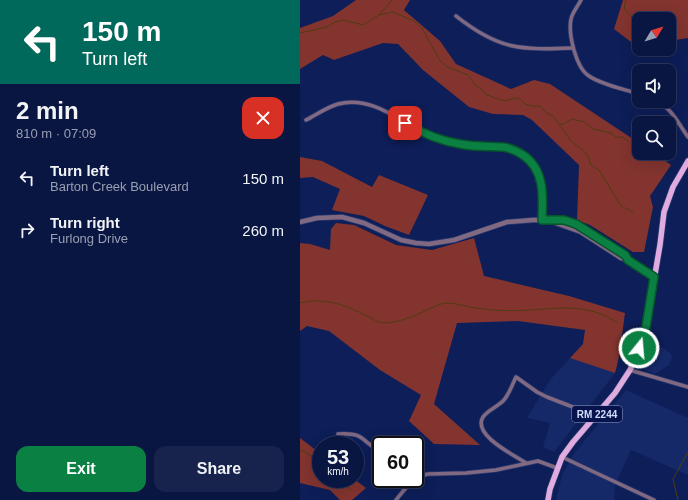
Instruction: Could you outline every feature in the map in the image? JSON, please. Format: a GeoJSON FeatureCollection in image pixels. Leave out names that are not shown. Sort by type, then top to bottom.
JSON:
{"type":"FeatureCollection","features":[{"type":"Feature","properties":{"kind":"main road","name":"RM 2244"},"geometry":{"type":"LineString","coordinates":[[548,500],[550,489],[562,457],[615,393],[630,370],[646,327],[664,212],[672,188],[688,161]]}},
{"type":"Feature","properties":{"kind":"street"},"geometry":{"type":"LineString","coordinates":[[581,0],[571,18],[570,26],[573,48],[579,64],[588,76],[632,92]]}},
{"type":"Feature","properties":{"kind":"street"},"geometry":{"type":"LineString","coordinates":[[456,16],[477,31],[505,44],[528,49],[573,48]]}},
{"type":"Feature","properties":{"kind":"street"},"geometry":{"type":"LineString","coordinates":[[306,120],[337,105],[349,102],[365,103],[384,110],[415,128],[440,140],[461,144],[503,147],[515,151],[527,158],[536,168],[540,176],[543,191],[545,220]]}},
{"type":"Feature","properties":{"kind":"street"},"geometry":{"type":"LineString","coordinates":[[667,108],[673,114],[688,137]]}},
{"type":"Feature","properties":{"kind":"street"},"geometry":{"type":"LineString","coordinates":[[300,222],[317,218],[342,218],[364,224],[401,240],[429,244],[454,240],[507,222],[564,220],[625,255],[628,260],[654,277]]}},
{"type":"Feature","properties":{"kind":"street"},"geometry":{"type":"LineString","coordinates":[[630,370],[688,387]]}},
{"type":"Feature","properties":{"kind":"street"},"geometry":{"type":"LineString","coordinates":[[526,463],[492,441],[482,431],[480,425],[488,412],[503,401],[508,395],[516,377],[542,395],[596,416]]}},
{"type":"Feature","properties":{"kind":"street"},"geometry":{"type":"LineString","coordinates":[[338,434],[350,433],[357,435],[372,446]]}},
{"type":"Feature","properties":{"kind":"street"},"geometry":{"type":"LineString","coordinates":[[562,457],[654,500]]}},
{"type":"Feature","properties":{"kind":"street"},"geometry":{"type":"LineString","coordinates":[[424,475],[496,470],[538,461],[557,468]]}},
{"type":"Feature","properties":{"kind":"street"},"geometry":{"type":"LineString","coordinates":[[396,500],[406,488]]}},
{"type":"Feature","properties":{"kind":"shaded area"},"geometry":{"type":"Polygon","coordinates":[[[356,0],[410,0],[404,10],[440,41],[456,64],[511,89],[534,80],[550,84],[632,138],[632,160],[664,160],[671,165],[650,196],[653,207],[644,252],[633,252],[590,225],[577,220],[579,165],[532,120],[523,115],[493,114],[469,107],[423,70],[398,44],[383,43],[334,60],[323,55],[300,69],[300,28],[333,16],[356,0]]]}},
{"type":"Feature","properties":{"kind":"shaded area"},"geometry":{"type":"Polygon","coordinates":[[[623,0],[688,0],[688,38],[676,40],[676,12],[632,12],[632,43],[614,29],[623,0]]]}},
{"type":"Feature","properties":{"kind":"shaded area"},"geometry":{"type":"Polygon","coordinates":[[[300,157],[322,161],[372,187],[379,175],[428,195],[409,235],[364,216],[332,210],[340,189],[313,177],[300,178],[300,157]]]}},
{"type":"Feature","properties":{"kind":"shaded area"},"geometry":{"type":"Polygon","coordinates":[[[336,223],[354,225],[396,245],[432,250],[474,238],[484,276],[569,296],[625,313],[615,373],[570,358],[583,344],[585,330],[518,321],[457,323],[434,404],[480,445],[434,444],[409,421],[421,395],[380,370],[329,331],[307,326],[300,331],[300,243],[310,244],[330,250],[331,229],[336,223]]]}},
{"type":"Feature","properties":{"kind":"shaded area"},"geometry":{"type":"Polygon","coordinates":[[[651,339],[671,354],[672,358],[669,365],[655,374],[641,368],[651,339]]]}},
{"type":"Feature","properties":{"kind":"shaded area"},"geometry":{"type":"Polygon","coordinates":[[[570,358],[615,373],[554,452],[543,447],[550,423],[527,418],[550,380],[570,358]]]}},
{"type":"Feature","properties":{"kind":"shaded area"},"geometry":{"type":"Polygon","coordinates":[[[626,390],[688,418],[688,475],[631,450],[615,485],[614,500],[556,500],[562,475],[573,455],[626,390]]]}},
{"type":"Feature","properties":{"kind":"shaded area"},"geometry":{"type":"Polygon","coordinates":[[[300,438],[312,447],[312,486],[300,483],[300,438]]]}},
{"type":"Feature","properties":{"kind":"shaded area"},"geometry":{"type":"Polygon","coordinates":[[[364,486],[366,488],[352,500],[340,500],[330,490],[321,488],[364,488],[364,486]]]}},
{"type":"Feature","properties":{"kind":"waterway"},"geometry":{"type":"LineString","coordinates":[[300,33],[327,27],[335,22],[343,20],[363,25],[379,15],[392,0]]}},
{"type":"Feature","properties":{"kind":"waterway"},"geometry":{"type":"LineString","coordinates":[[626,0],[624,7],[632,19]]}},
{"type":"Feature","properties":{"kind":"waterway"},"geometry":{"type":"LineString","coordinates":[[379,15],[393,12],[414,21],[422,28],[439,59],[446,66],[468,75],[475,85],[487,95],[504,101],[515,98],[520,99],[525,104],[540,106],[545,112],[554,117],[571,141],[587,154],[591,165],[599,170],[621,206],[633,212]]}},
{"type":"Feature","properties":{"kind":"waterway"},"geometry":{"type":"LineString","coordinates":[[560,124],[564,124],[573,119],[584,122],[593,129],[611,133],[616,137],[622,137],[628,141]]}},
{"type":"Feature","properties":{"kind":"waterway"},"geometry":{"type":"LineString","coordinates":[[300,303],[309,301],[335,303],[351,308],[382,323],[389,323],[417,315],[439,304],[446,303],[483,309],[510,311],[565,308],[580,309],[599,313],[618,323]]}},
{"type":"Feature","properties":{"kind":"waterway"},"geometry":{"type":"LineString","coordinates":[[300,450],[312,457]]}},
{"type":"Feature","properties":{"kind":"waterway"},"geometry":{"type":"LineString","coordinates":[[678,500],[673,479],[688,452]]}},
{"type":"Feature","properties":{"kind":"route"},"geometry":{"type":"LineString","coordinates":[[405,123],[440,140],[461,144],[503,147],[522,154],[536,168],[542,182],[542,220],[556,219],[576,224],[625,255],[628,260],[654,277],[646,327],[639,348]]}}]}
